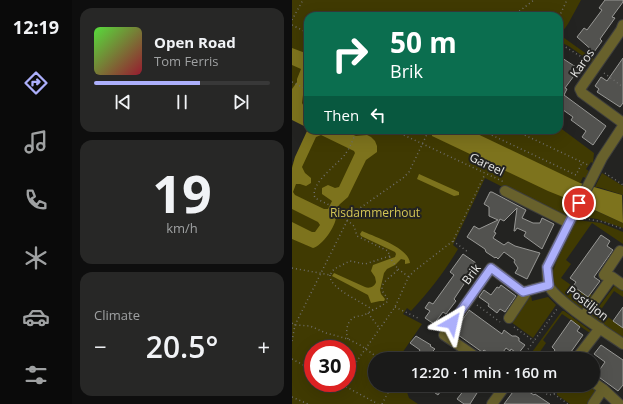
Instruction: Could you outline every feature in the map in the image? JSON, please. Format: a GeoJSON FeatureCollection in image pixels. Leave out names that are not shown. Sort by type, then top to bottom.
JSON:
{"type":"FeatureCollection","features":[{"type":"Feature","properties":{"kind":"street","name":"Karos"},"geometry":{"type":"LineString","coordinates":[[623,25],[581,87],[580,91],[623,123]]}},
{"type":"Feature","properties":{"kind":"street","name":"Postiljon"},"geometry":{"type":"LineString","coordinates":[[623,126],[602,158],[547,267],[549,285],[553,292],[562,301],[623,344]]}},
{"type":"Feature","properties":{"kind":"street"},"geometry":{"type":"LineString","coordinates":[[505,187],[571,219]]}},
{"type":"Feature","properties":{"kind":"street"},"geometry":{"type":"LineString","coordinates":[[620,251],[604,275],[623,285]]}},
{"type":"Feature","properties":{"kind":"street","name":"Brik"},"geometry":{"type":"LineString","coordinates":[[468,352],[444,335],[491,268],[523,292],[527,291]]}},
{"type":"Feature","properties":{"kind":"street"},"geometry":{"type":"LineString","coordinates":[[584,316],[612,278]]}},
{"type":"Feature","properties":{"kind":"street"},"geometry":{"type":"LineString","coordinates":[[509,318],[527,291],[549,285]]}},
{"type":"Feature","properties":{"kind":"street"},"geometry":{"type":"LineString","coordinates":[[581,352],[600,328]]}},
{"type":"Feature","properties":{"kind":"street"},"geometry":{"type":"LineString","coordinates":[[600,387],[619,404]]}},
{"type":"Feature","properties":{"kind":"street"},"geometry":{"type":"LineString","coordinates":[[593,404],[603,389]]}},
{"type":"Feature","properties":{"kind":"street"},"geometry":{"type":"LineString","coordinates":[[492,404],[501,392]]}},
{"type":"Feature","properties":{"kind":"path"},"geometry":{"type":"LineString","coordinates":[[292,20],[302,0]]}},
{"type":"Feature","properties":{"kind":"path"},"geometry":{"type":"LineString","coordinates":[[518,12],[534,0]]}},
{"type":"Feature","properties":{"kind":"path"},"geometry":{"type":"LineString","coordinates":[[561,12],[567,0]]}},
{"type":"Feature","properties":{"kind":"path"},"geometry":{"type":"LineString","coordinates":[[292,25],[304,31]]}},
{"type":"Feature","properties":{"kind":"path"},"geometry":{"type":"LineString","coordinates":[[563,44],[623,87]]}},
{"type":"Feature","properties":{"kind":"path"},"geometry":{"type":"LineString","coordinates":[[293,83],[304,88]]}},
{"type":"Feature","properties":{"kind":"path"},"geometry":{"type":"LineString","coordinates":[[350,215],[315,198],[315,190],[317,184],[340,162],[348,152],[356,134]]}},
{"type":"Feature","properties":{"kind":"path","name":"Gareel"},"geometry":{"type":"LineString","coordinates":[[402,134],[485,173],[505,187]]}},
{"type":"Feature","properties":{"kind":"path"},"geometry":{"type":"LineString","coordinates":[[292,341],[295,324],[350,215],[403,178],[409,172],[427,134]]}},
{"type":"Feature","properties":{"kind":"path"},"geometry":{"type":"LineString","coordinates":[[489,134],[576,175],[582,163]]}},
{"type":"Feature","properties":{"kind":"path"},"geometry":{"type":"LineString","coordinates":[[522,134],[582,163],[597,168],[623,185]]}},
{"type":"Feature","properties":{"kind":"path"},"geometry":{"type":"LineString","coordinates":[[356,362],[394,307],[413,272],[453,241],[485,173]]}},
{"type":"Feature","properties":{"kind":"path"},"geometry":{"type":"LineString","coordinates":[[571,219],[595,220],[623,229]]}},
{"type":"Feature","properties":{"kind":"path"},"geometry":{"type":"LineString","coordinates":[[347,220],[354,226],[357,236],[388,251],[398,269],[409,277]]}},
{"type":"Feature","properties":{"kind":"path"},"geometry":{"type":"LineString","coordinates":[[453,241],[468,252]]}},
{"type":"Feature","properties":{"kind":"path"},"geometry":{"type":"LineString","coordinates":[[373,310],[364,303],[353,299],[332,283],[330,275],[334,269],[350,261],[365,264],[390,257]]}},
{"type":"Feature","properties":{"kind":"path"},"geometry":{"type":"LineString","coordinates":[[292,268],[330,275]]}},
{"type":"Feature","properties":{"kind":"path"},"geometry":{"type":"LineString","coordinates":[[348,339],[346,337],[347,327],[351,319],[368,313],[387,303],[388,301],[382,291],[382,288],[385,280],[398,269]]}},
{"type":"Feature","properties":{"kind":"path"},"geometry":{"type":"LineString","coordinates":[[526,352],[562,301]]}},
{"type":"Feature","properties":{"kind":"path"},"geometry":{"type":"LineString","coordinates":[[394,307],[418,318]]}},
{"type":"Feature","properties":{"kind":"path"},"geometry":{"type":"LineString","coordinates":[[368,313],[380,329]]}},
{"type":"Feature","properties":{"kind":"path"},"geometry":{"type":"LineString","coordinates":[[292,323],[310,326],[348,339],[370,352]]}},
{"type":"Feature","properties":{"kind":"path"},"geometry":{"type":"LineString","coordinates":[[292,359],[304,365]]}},
{"type":"Feature","properties":{"kind":"path"},"geometry":{"type":"LineString","coordinates":[[356,392],[378,404]]}},
{"type":"Feature","properties":{"kind":"path"},"geometry":{"type":"LineString","coordinates":[[382,404],[388,392]]}},
{"type":"Feature","properties":{"kind":"path"},"geometry":{"type":"LineString","coordinates":[[544,392],[548,395],[554,394],[568,404]]}},
{"type":"Feature","properties":{"kind":"path"},"geometry":{"type":"LineString","coordinates":[[292,397],[308,404]]}},
{"type":"Feature","properties":{"kind":"green space"},"geometry":{"type":"Polygon","coordinates":[[[292,0],[581,0],[563,31],[563,12],[304,12],[304,121],[292,115],[292,0]]]}},
{"type":"Feature","properties":{"kind":"green space"},"geometry":{"type":"Polygon","coordinates":[[[563,37],[595,60],[593,63],[563,43],[563,37]]]}},
{"type":"Feature","properties":{"kind":"green space","name":"Risdammerhout"},"geometry":{"type":"Polygon","coordinates":[[[563,130],[594,153],[593,163],[591,162],[586,169],[589,171],[586,178],[583,177],[564,218],[485,178],[453,245],[458,249],[424,296],[411,311],[407,308],[403,314],[422,324],[403,352],[368,352],[368,392],[407,392],[409,398],[418,404],[292,404],[292,166],[295,157],[309,134],[563,134],[563,130]]]}},
{"type":"Feature","properties":{"kind":"green space"},"geometry":{"type":"Polygon","coordinates":[[[602,173],[623,186],[623,195],[595,187],[602,173]]]}},
{"type":"Feature","properties":{"kind":"green space"},"geometry":{"type":"Polygon","coordinates":[[[583,205],[623,223],[623,228],[597,219],[578,216],[583,205]]]}},
{"type":"Feature","properties":{"kind":"green space"},"geometry":{"type":"Polygon","coordinates":[[[576,220],[601,223],[623,232],[623,244],[592,223],[566,260],[571,264],[561,278],[588,297],[590,294],[594,296],[584,311],[562,296],[554,284],[552,274],[559,254],[576,220]]]}},
{"type":"Feature","properties":{"kind":"green space"},"geometry":{"type":"Polygon","coordinates":[[[615,285],[623,289],[623,297],[614,291],[600,311],[623,328],[623,339],[590,315],[594,309],[598,308],[615,285]]]}},
{"type":"Feature","properties":{"kind":"green space"},"geometry":{"type":"Polygon","coordinates":[[[531,295],[532,301],[548,297],[556,305],[533,338],[511,322],[531,295]]]}},
{"type":"Feature","properties":{"kind":"green space"},"geometry":{"type":"Polygon","coordinates":[[[562,311],[591,331],[590,333],[562,314],[543,340],[546,343],[540,352],[532,352],[562,311]]]}},
{"type":"Feature","properties":{"kind":"green space"},"geometry":{"type":"Polygon","coordinates":[[[557,392],[595,392],[588,404],[570,404],[557,395],[557,392]]]}},
{"type":"Feature","properties":{"kind":"shaded area"},"geometry":{"type":"Polygon","coordinates":[[[292,48],[304,52],[304,93],[302,103],[304,107],[304,126],[292,120],[292,89],[297,82],[301,69],[292,65],[292,48]]]}},
{"type":"Feature","properties":{"kind":"shaded area"},"geometry":{"type":"Polygon","coordinates":[[[306,134],[367,135],[375,141],[377,146],[377,152],[366,160],[348,197],[334,211],[336,217],[331,230],[320,244],[313,248],[292,239],[292,222],[312,232],[315,232],[320,225],[318,222],[292,209],[292,168],[295,157],[306,134]],[[321,135],[316,137],[302,167],[305,173],[311,178],[311,183],[306,186],[296,184],[293,192],[295,195],[324,209],[328,209],[332,201],[322,194],[322,188],[328,185],[335,188],[339,187],[355,153],[354,151],[321,135]]]}},
{"type":"Feature","properties":{"kind":"shaded area"},"geometry":{"type":"Polygon","coordinates":[[[432,134],[477,134],[580,183],[622,195],[623,223],[548,191],[432,136],[432,134]]]}},
{"type":"Feature","properties":{"kind":"shaded area"},"geometry":{"type":"Polygon","coordinates":[[[419,174],[459,192],[459,195],[454,196],[417,179],[419,174]]]}},
{"type":"Feature","properties":{"kind":"shaded area"},"geometry":{"type":"Polygon","coordinates":[[[362,231],[397,247],[408,257],[410,263],[405,264],[405,260],[401,259],[384,273],[380,290],[385,299],[384,301],[371,303],[368,295],[332,276],[334,273],[367,288],[373,286],[376,282],[371,271],[373,265],[395,257],[395,252],[361,236],[360,234],[362,231]]]}},
{"type":"Feature","properties":{"kind":"building"},"geometry":{"type":"Polygon","coordinates":[[[605,0],[623,0],[623,2],[612,17],[615,18],[600,39],[602,41],[594,52],[577,37],[584,28],[587,30],[602,10],[599,8],[605,0]]]}},
{"type":"Feature","properties":{"kind":"building"},"geometry":{"type":"Polygon","coordinates":[[[623,58],[623,103],[620,107],[597,92],[599,89],[595,86],[601,77],[607,81],[623,58]]]}},
{"type":"Feature","properties":{"kind":"building"},"geometry":{"type":"Polygon","coordinates":[[[563,59],[579,69],[565,88],[567,89],[564,95],[606,126],[593,145],[582,137],[586,131],[571,120],[573,117],[563,110],[563,59]]]}},
{"type":"Feature","properties":{"kind":"building"},"geometry":{"type":"Polygon","coordinates":[[[490,192],[526,210],[522,218],[533,223],[540,223],[542,218],[554,224],[542,249],[524,236],[526,232],[517,228],[514,231],[517,208],[504,221],[500,219],[493,238],[504,245],[508,242],[515,246],[540,253],[527,279],[515,273],[518,268],[514,262],[515,260],[504,252],[498,259],[496,257],[495,258],[467,237],[474,226],[479,229],[498,220],[489,216],[489,207],[484,204],[490,192]]]}},
{"type":"Feature","properties":{"kind":"building"},"geometry":{"type":"Polygon","coordinates":[[[601,235],[610,241],[607,246],[613,250],[594,277],[600,281],[588,297],[573,286],[576,282],[570,278],[601,235]]]}},
{"type":"Feature","properties":{"kind":"building"},"geometry":{"type":"Polygon","coordinates":[[[463,254],[476,263],[472,268],[474,269],[454,299],[456,301],[446,314],[443,312],[434,324],[425,318],[430,311],[425,308],[429,302],[433,304],[454,275],[450,272],[463,254]]]}},
{"type":"Feature","properties":{"kind":"building"},"geometry":{"type":"Polygon","coordinates":[[[501,285],[516,296],[505,312],[500,309],[497,313],[488,306],[489,304],[479,297],[484,290],[491,295],[497,287],[499,288],[501,285]]]}},
{"type":"Feature","properties":{"kind":"building"},"geometry":{"type":"Polygon","coordinates":[[[623,307],[623,328],[613,321],[623,307]]]}},
{"type":"Feature","properties":{"kind":"building"},"geometry":{"type":"Polygon","coordinates":[[[469,310],[502,334],[504,330],[512,336],[516,336],[519,338],[519,341],[525,345],[520,352],[515,352],[511,349],[510,351],[506,348],[503,352],[487,352],[484,350],[482,352],[454,332],[469,310]]]}},
{"type":"Feature","properties":{"kind":"building"},"geometry":{"type":"Polygon","coordinates":[[[571,320],[580,327],[577,331],[583,335],[571,352],[553,352],[555,350],[552,347],[571,320]]]}},
{"type":"Feature","properties":{"kind":"building"},"geometry":{"type":"Polygon","coordinates":[[[416,336],[431,345],[430,346],[435,349],[433,351],[434,352],[419,352],[420,350],[410,343],[416,336]]]}},
{"type":"Feature","properties":{"kind":"building"},"geometry":{"type":"Polygon","coordinates":[[[601,345],[623,360],[623,385],[618,391],[600,378],[600,369],[605,362],[600,358],[600,352],[596,352],[601,345]]]}},
{"type":"Feature","properties":{"kind":"building"},"geometry":{"type":"Polygon","coordinates":[[[462,392],[477,393],[470,404],[464,404],[457,399],[462,392]]]}},
{"type":"Feature","properties":{"kind":"building"},"geometry":{"type":"Polygon","coordinates":[[[513,392],[529,392],[550,404],[504,404],[513,392]]]}},
{"type":"Feature","properties":{"kind":"route"},"geometry":{"type":"LineString","coordinates":[[452,323],[491,268],[523,292],[549,285],[547,267],[579,203]]}}]}
